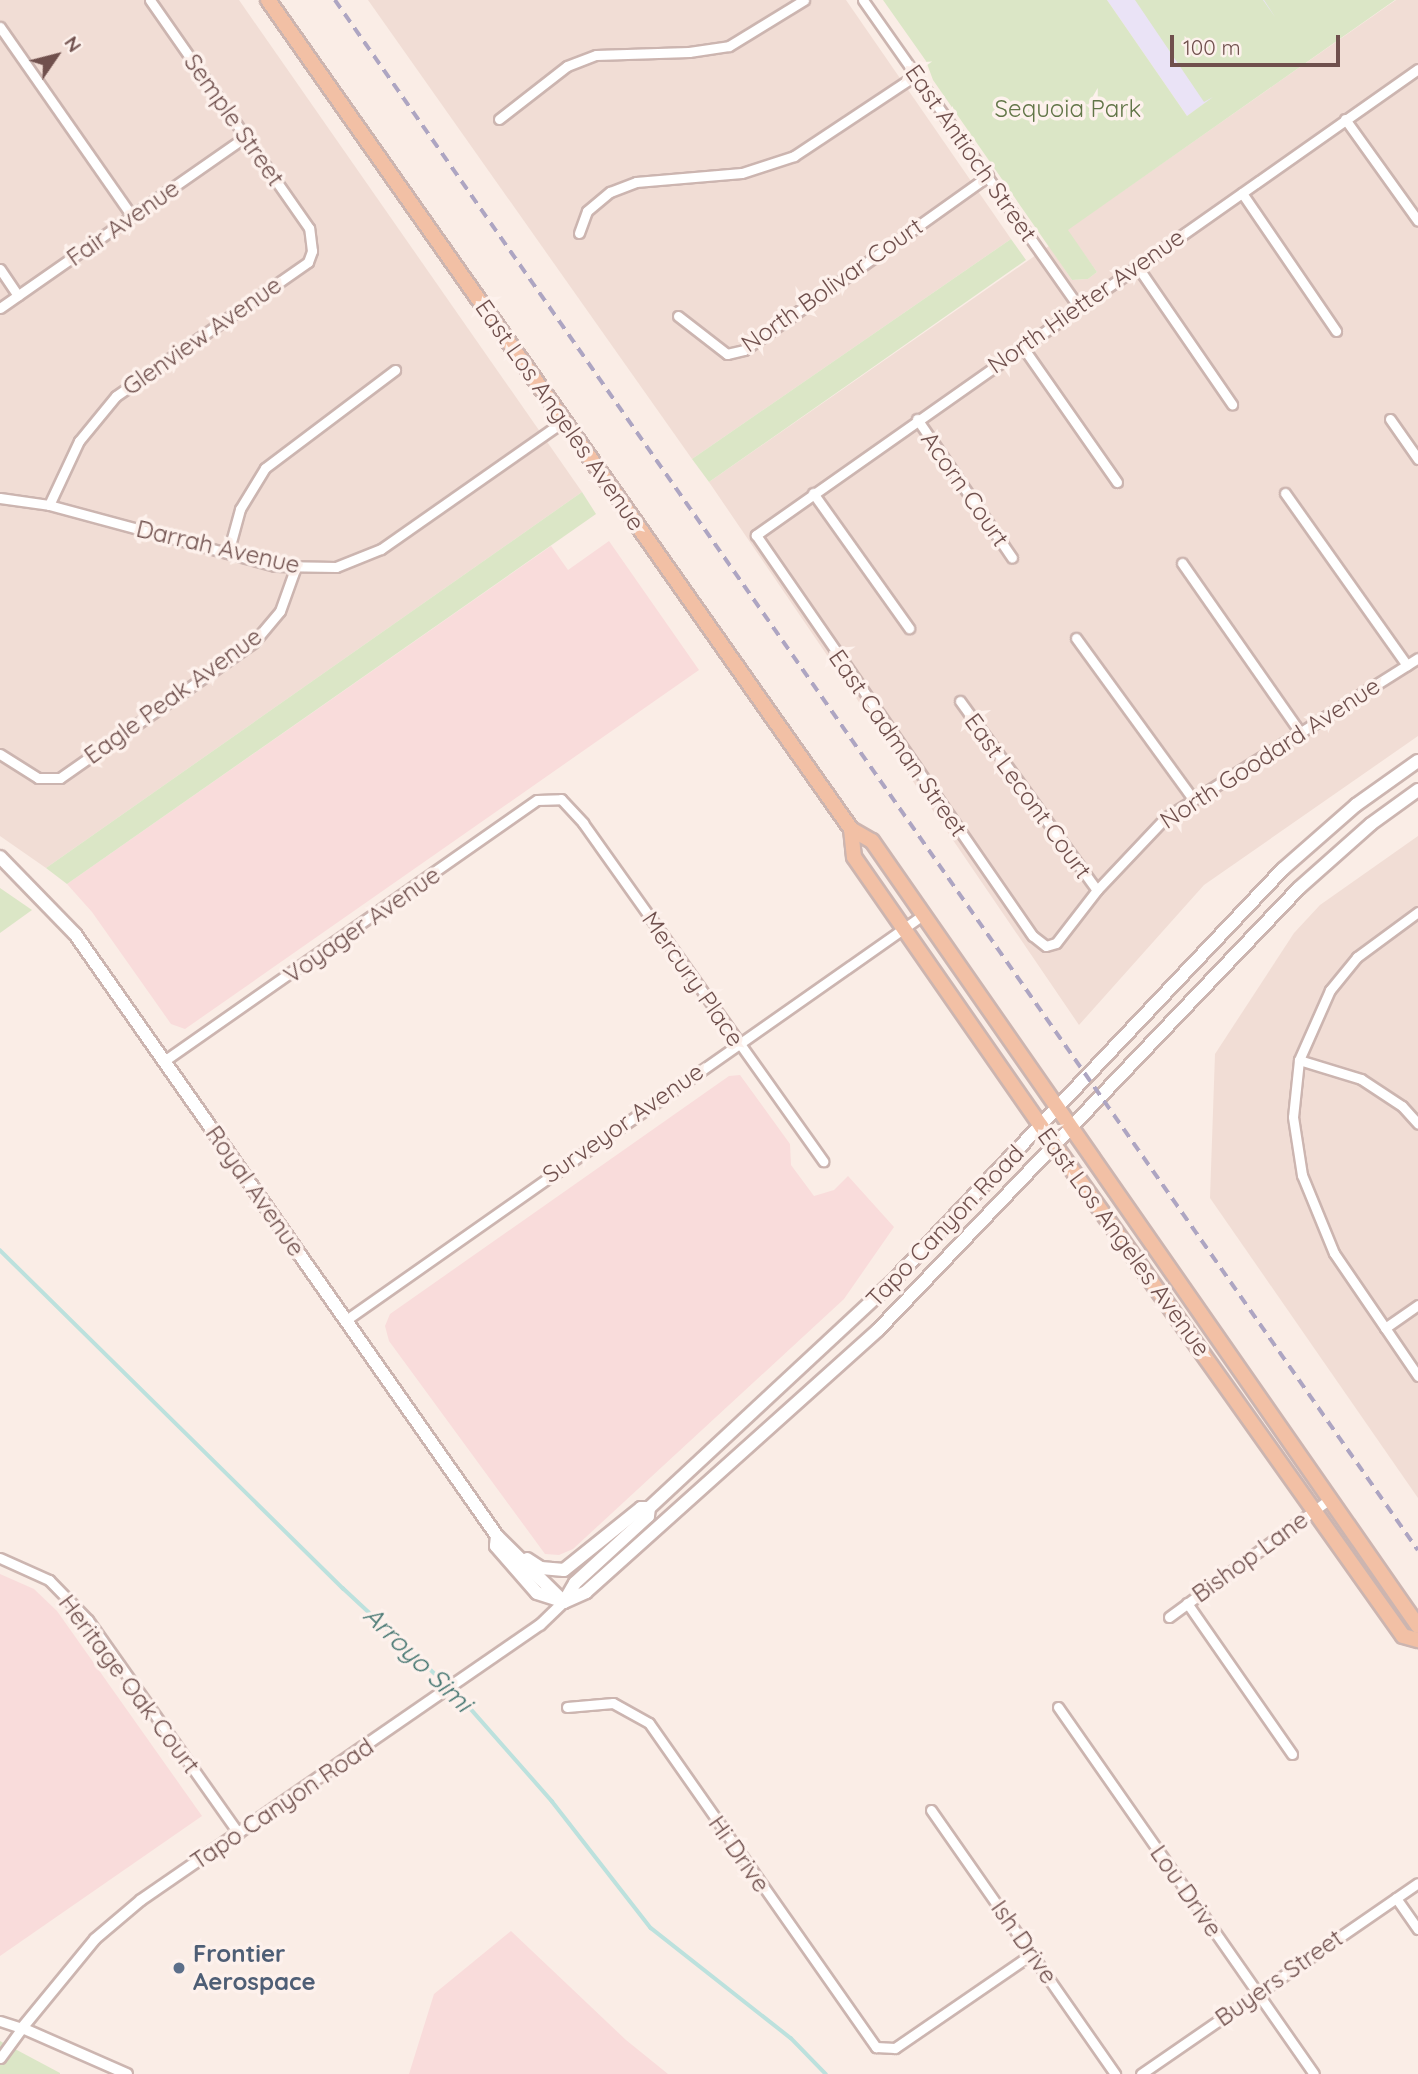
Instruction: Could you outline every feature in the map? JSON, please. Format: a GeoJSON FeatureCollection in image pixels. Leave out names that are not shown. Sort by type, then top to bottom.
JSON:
{"type":"FeatureCollection","features":[{"type":"Feature","properties":{"kind":"main road","name":"East Los Angeles Avenue"},"geometry":{"type":"LineString","coordinates":[[268,0],[851,829],[872,841],[1332,1498],[1418,1626]]}},
{"type":"Feature","properties":{"kind":"main road","name":"Tapo Canyon Road"},"geometry":{"type":"LineString","coordinates":[[564,1602],[575,1583],[648,1516],[649,1507],[859,1316],[1283,869],[1356,805],[1418,761]]}},
{"type":"Feature","properties":{"kind":"main road","name":"Tapo Canyon Road"},"geometry":{"type":"LineString","coordinates":[[564,1602],[586,1592],[878,1331],[1056,1147],[1308,878],[1418,790]]}},
{"type":"Feature","properties":{"kind":"main road","name":"East Los Angeles Avenue"},"geometry":{"type":"LineString","coordinates":[[851,829],[854,857],[903,929],[1403,1636],[1418,1640]]}},
{"type":"Feature","properties":{"kind":"main road","name":"Royal Avenue"},"geometry":{"type":"LineString","coordinates":[[0,857],[63,918],[497,1536],[564,1602]]}},
{"type":"Feature","properties":{"kind":"main road"},"geometry":{"type":"LineString","coordinates":[[515,1551],[541,1568],[564,1570],[641,1508],[649,1507]]}},
{"type":"Feature","properties":{"kind":"main road","name":"Royal Avenue"},"geometry":{"type":"LineString","coordinates":[[497,1536],[496,1546],[537,1593],[564,1602]]}},
{"type":"Feature","properties":{"kind":"street","name":"Semple Street"},"geometry":{"type":"LineString","coordinates":[[150,0],[309,228],[313,242]]}},
{"type":"Feature","properties":{"kind":"street"},"geometry":{"type":"LineString","coordinates":[[499,119],[567,66],[596,55],[689,52],[729,46],[804,0]]}},
{"type":"Feature","properties":{"kind":"street","name":"East Antioch Street"},"geometry":{"type":"LineString","coordinates":[[863,0],[1078,306]]}},
{"type":"Feature","properties":{"kind":"street"},"geometry":{"type":"LineString","coordinates":[[0,27],[132,216]]}},
{"type":"Feature","properties":{"kind":"street","name":"North Hietter Avenue"},"geometry":{"type":"LineString","coordinates":[[756,535],[917,419],[1418,69]]}},
{"type":"Feature","properties":{"kind":"street"},"geometry":{"type":"LineString","coordinates":[[579,233],[587,211],[610,192],[636,182],[710,177],[767,166],[825,139],[916,75]]}},
{"type":"Feature","properties":{"kind":"street"},"geometry":{"type":"LineString","coordinates":[[1345,119],[1418,221]]}},
{"type":"Feature","properties":{"kind":"street","name":"Fair Avenue"},"geometry":{"type":"LineString","coordinates":[[0,308],[246,136]]}},
{"type":"Feature","properties":{"kind":"street","name":"North Bolivar Court"},"geometry":{"type":"LineString","coordinates":[[678,316],[727,354],[744,350],[988,176]]}},
{"type":"Feature","properties":{"kind":"street"},"geometry":{"type":"LineString","coordinates":[[1242,193],[1336,331]]}},
{"type":"Feature","properties":{"kind":"street","name":"Glenview Avenue"},"geometry":{"type":"LineString","coordinates":[[49,505],[79,441],[116,396],[308,262],[313,242]]}},
{"type":"Feature","properties":{"kind":"street"},"geometry":{"type":"LineString","coordinates":[[1137,266],[1232,404]]}},
{"type":"Feature","properties":{"kind":"street"},"geometry":{"type":"LineString","coordinates":[[0,269],[18,296]]}},
{"type":"Feature","properties":{"kind":"street"},"geometry":{"type":"LineString","coordinates":[[1022,346],[1117,482]]}},
{"type":"Feature","properties":{"kind":"street"},"geometry":{"type":"LineString","coordinates":[[228,553],[240,509],[265,468],[395,370]]}},
{"type":"Feature","properties":{"kind":"street","name":"Acorn Court"},"geometry":{"type":"LineString","coordinates":[[917,419],[1012,558]]}},
{"type":"Feature","properties":{"kind":"street"},"geometry":{"type":"LineString","coordinates":[[1390,419],[1418,459]]}},
{"type":"Feature","properties":{"kind":"street","name":"Darrah Avenue"},"geometry":{"type":"LineString","coordinates":[[0,498],[49,505],[295,569],[335,567],[381,549],[564,421]]}},
{"type":"Feature","properties":{"kind":"street"},"geometry":{"type":"LineString","coordinates":[[813,493],[909,628]]}},
{"type":"Feature","properties":{"kind":"street"},"geometry":{"type":"LineString","coordinates":[[1285,493],[1407,666]]}},
{"type":"Feature","properties":{"kind":"street","name":"East Cadman Street"},"geometry":{"type":"LineString","coordinates":[[756,535],[1033,936],[1046,946]]}},
{"type":"Feature","properties":{"kind":"street"},"geometry":{"type":"LineString","coordinates":[[1182,563],[1300,732]]}},
{"type":"Feature","properties":{"kind":"street","name":"Eagle Peak Avenue"},"geometry":{"type":"LineString","coordinates":[[0,754],[38,778],[60,778],[254,642],[280,611],[295,569]]}},
{"type":"Feature","properties":{"kind":"street"},"geometry":{"type":"LineString","coordinates":[[1076,638],[1193,799]]}},
{"type":"Feature","properties":{"kind":"street","name":"North Goodard Avenue"},"geometry":{"type":"LineString","coordinates":[[1046,946],[1056,943],[1142,838],[1193,799],[1418,658]]}},
{"type":"Feature","properties":{"kind":"street","name":"East Lecont Court"},"geometry":{"type":"LineString","coordinates":[[960,701],[1097,890]]}},
{"type":"Feature","properties":{"kind":"street","name":"Mercury Place"},"geometry":{"type":"LineString","coordinates":[[561,799],[823,1161]]}},
{"type":"Feature","properties":{"kind":"street","name":"Voyager Avenue"},"geometry":{"type":"LineString","coordinates":[[164,1061],[537,800],[561,799]]}},
{"type":"Feature","properties":{"kind":"street"},"geometry":{"type":"LineString","coordinates":[[1418,912],[1370,945],[1343,972],[1315,1018],[1299,1060],[1293,1117],[1302,1175],[1335,1252],[1418,1376]]}},
{"type":"Feature","properties":{"kind":"street","name":"Surveyor Avenue"},"geometry":{"type":"LineString","coordinates":[[346,1320],[923,915]]}},
{"type":"Feature","properties":{"kind":"street"},"geometry":{"type":"LineString","coordinates":[[1299,1060],[1361,1079],[1402,1107],[1418,1124]]}},
{"type":"Feature","properties":{"kind":"street"},"geometry":{"type":"LineString","coordinates":[[1385,1328],[1418,1305]]}},
{"type":"Feature","properties":{"kind":"street","name":"Bishop Lane"},"geometry":{"type":"LineString","coordinates":[[1170,1617],[1332,1498]]}},
{"type":"Feature","properties":{"kind":"street","name":"Heritage Oak Court"},"geometry":{"type":"LineString","coordinates":[[0,1558],[25,1566],[66,1594],[237,1833]]}},
{"type":"Feature","properties":{"kind":"street","name":"Tapo Canyon Road"},"geometry":{"type":"LineString","coordinates":[[22,2028],[66,1971],[114,1922],[237,1833],[481,1667],[564,1602]]}},
{"type":"Feature","properties":{"kind":"street"},"geometry":{"type":"LineString","coordinates":[[1187,1603],[1292,1754]]}},
{"type":"Feature","properties":{"kind":"street","name":"Hi Drive"},"geometry":{"type":"LineString","coordinates":[[566,1707],[613,1703],[649,1723],[868,2040],[886,2050],[912,2038],[1032,1954]]}},
{"type":"Feature","properties":{"kind":"street","name":"Lou Drive"},"geometry":{"type":"LineString","coordinates":[[1058,1707],[1314,2074]]}},
{"type":"Feature","properties":{"kind":"street","name":"Ish Drive"},"geometry":{"type":"LineString","coordinates":[[931,1810],[1115,2074]]}},
{"type":"Feature","properties":{"kind":"street","name":"Buyers Street"},"geometry":{"type":"LineString","coordinates":[[1141,2074],[1418,1883]]}},
{"type":"Feature","properties":{"kind":"street"},"geometry":{"type":"LineString","coordinates":[[1396,1898],[1418,1929]]}},
{"type":"Feature","properties":{"kind":"street"},"geometry":{"type":"LineString","coordinates":[[0,2021],[127,2074]]}},
{"type":"Feature","properties":{"kind":"street"},"geometry":{"type":"LineString","coordinates":[[0,2058],[22,2028]]}},
{"type":"Feature","properties":{"kind":"shaded area"},"geometry":{"type":"Polygon","coordinates":[[[0,0],[239,0],[582,492],[46,868],[0,836],[0,0]]]}},
{"type":"Feature","properties":{"kind":"shaded area"},"geometry":{"type":"Polygon","coordinates":[[[368,0],[846,0],[1011,239],[692,459],[368,0]]]}},
{"type":"Feature","properties":{"kind":"shaded area"},"geometry":{"type":"Polygon","coordinates":[[[1107,0],[1352,0],[1187,116],[1107,0]]]}},
{"type":"Feature","properties":{"kind":"shaded area"},"geometry":{"type":"Polygon","coordinates":[[[1396,0],[1418,0],[1418,736],[1204,885],[1079,1025],[709,482],[1049,246],[1072,280],[1088,279],[1097,272],[1067,230],[1396,0]]]}},
{"type":"Feature","properties":{"kind":"shaded area"},"geometry":{"type":"Polygon","coordinates":[[[609,541],[699,670],[185,1029],[171,1024],[92,912],[67,884],[551,546],[568,570],[609,541]]]}},
{"type":"Feature","properties":{"kind":"shaded area"},"geometry":{"type":"Polygon","coordinates":[[[1418,836],[1418,1498],[1210,1198],[1215,1054],[1294,933],[1320,905],[1418,836]]]}},
{"type":"Feature","properties":{"kind":"shaded area"},"geometry":{"type":"Polygon","coordinates":[[[740,1075],[790,1144],[791,1165],[814,1196],[834,1190],[848,1176],[894,1227],[844,1299],[573,1549],[559,1555],[545,1554],[389,1341],[385,1326],[390,1314],[729,1076],[740,1075]]]}},
{"type":"Feature","properties":{"kind":"shaded area"},"geometry":{"type":"Polygon","coordinates":[[[0,1574],[34,1589],[57,1611],[202,1816],[0,1956],[0,1574]]]}},
{"type":"Feature","properties":{"kind":"shaded area"},"geometry":{"type":"Polygon","coordinates":[[[511,1931],[626,2040],[668,2074],[409,2074],[434,1994],[511,1931]]]}},
{"type":"Feature","properties":{"kind":"green space","name":"Sequoia Park"},"geometry":{"type":"Polygon","coordinates":[[[883,0],[1107,0],[1187,116],[1213,97],[1204,102],[1135,0],[1263,0],[1275,17],[1264,0],[1395,0],[1068,230],[1097,272],[1088,279],[1072,280],[933,80],[926,61],[883,0]]]}},
{"type":"Feature","properties":{"kind":"green space"},"geometry":{"type":"Polygon","coordinates":[[[1011,239],[1026,260],[709,482],[692,459],[1011,239]]]}},
{"type":"Feature","properties":{"kind":"green space"},"geometry":{"type":"Polygon","coordinates":[[[582,492],[596,514],[67,884],[46,868],[582,492]]]}},
{"type":"Feature","properties":{"kind":"green space"},"geometry":{"type":"Polygon","coordinates":[[[0,888],[32,910],[0,933],[0,888]]]}},
{"type":"Feature","properties":{"kind":"green space"},"geometry":{"type":"Polygon","coordinates":[[[0,2041],[60,2073],[60,2074],[0,2074],[0,2041]]]}},
{"type":"Feature","properties":{"kind":"waterway","name":"Arroyo Simi"},"geometry":{"type":"LineString","coordinates":[[0,1250],[343,1588],[463,1700],[552,1801],[651,1928],[791,2038],[826,2074]]}},
{"type":"Feature","properties":{"kind":"railway"},"geometry":{"type":"LineString","coordinates":[[335,0],[1418,1550]]}},
{"type":"Feature","properties":{"kind":"place","name":"Frontier Aerospace"},"geometry":{"type":"Point","coordinates":[179,1968]}}]}
